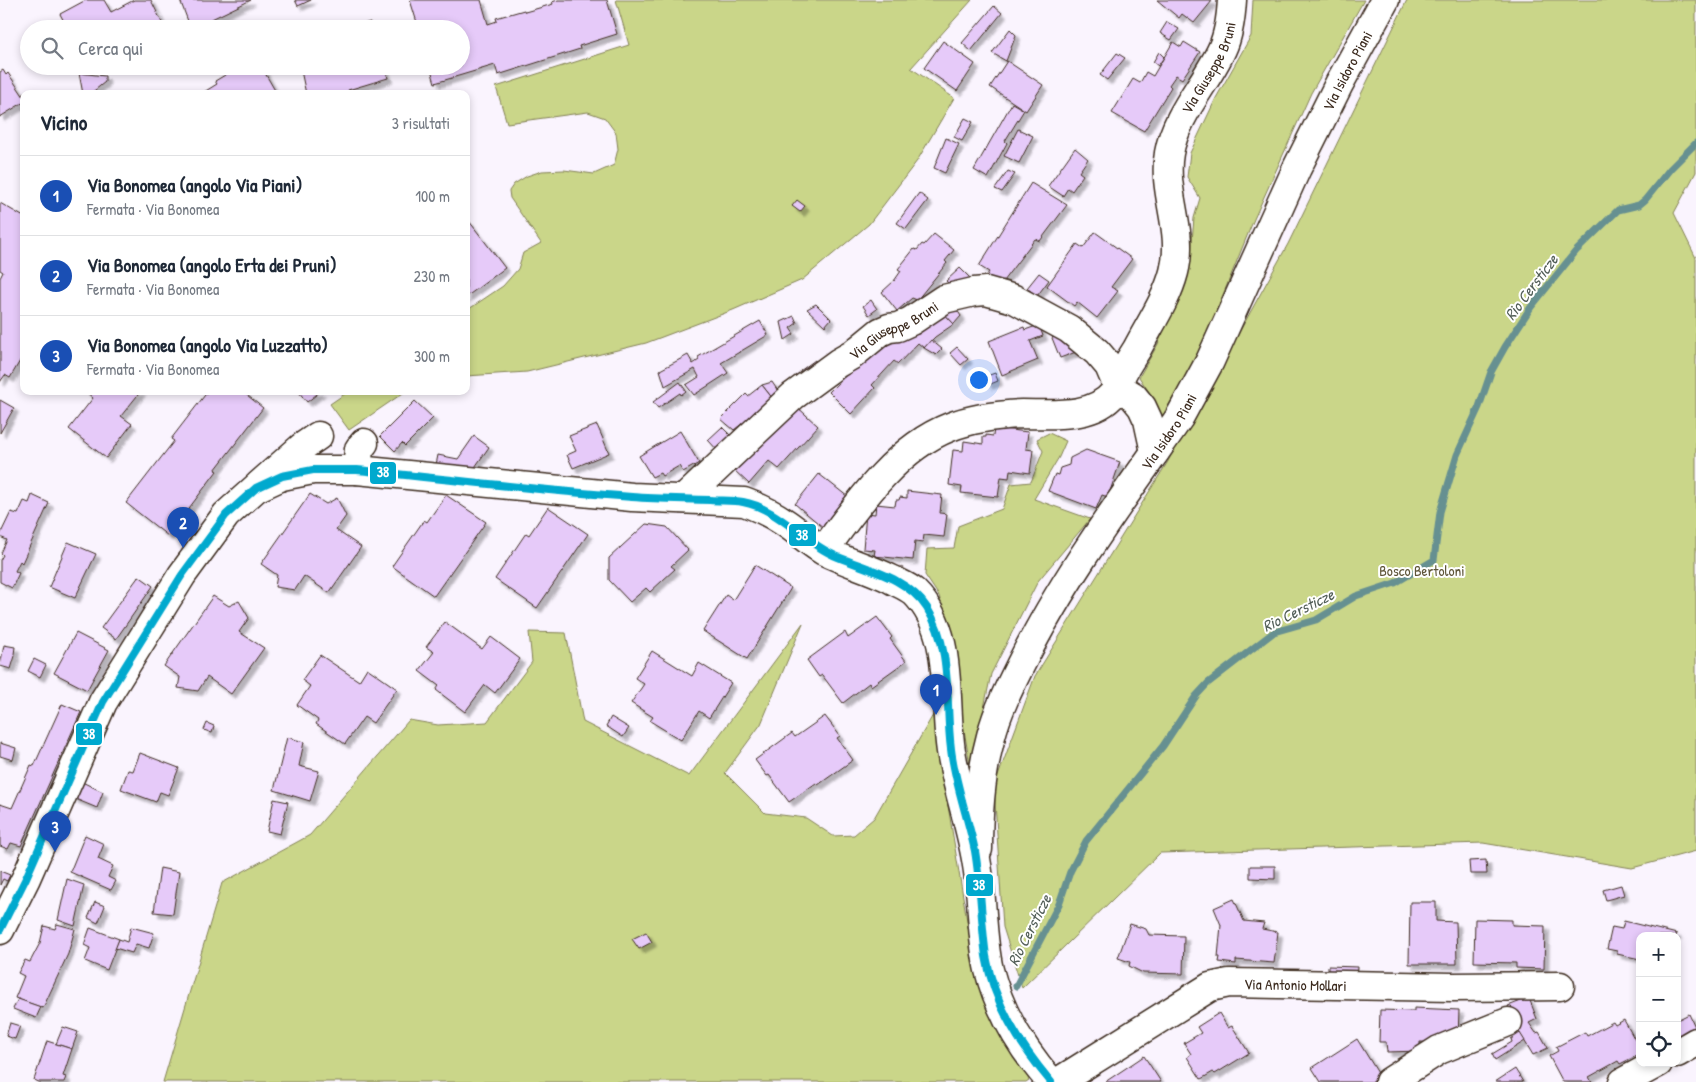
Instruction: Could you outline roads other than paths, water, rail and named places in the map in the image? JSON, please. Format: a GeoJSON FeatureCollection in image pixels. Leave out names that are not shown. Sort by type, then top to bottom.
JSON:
{"type":"FeatureCollection","features":[{"type":"Feature","properties":{"kind":"street","name":"Via Giuseppe Bruni"},"geometry":{"type":"LineString","coordinates":[[824,550],[884,474],[925,441],[949,427],[968,421],[994,417],[1085,411],[1101,405],[1114,394],[1123,372],[1168,288],[1174,272],[1178,243],[1168,168],[1169,151],[1187,109],[1222,49],[1229,28],[1232,0]]}},
{"type":"Feature","properties":{"kind":"street","name":"Via Isidoro Piani"},"geometry":{"type":"LineString","coordinates":[[977,866],[980,807],[988,748],[1008,690],[1050,607],[1179,418],[1203,377],[1297,168],[1339,84],[1385,0]]}},
{"type":"Feature","properties":{"kind":"street","name":"Via Giuseppe Bruni"},"geometry":{"type":"LineString","coordinates":[[684,500],[793,396],[852,355],[880,332],[911,321],[944,300],[986,291],[1014,299],[1053,320],[1079,336],[1097,352],[1109,366],[1118,387],[1132,396],[1142,407],[1148,420],[1155,452]]}},
{"type":"Feature","properties":{"kind":"street"},"geometry":{"type":"LineString","coordinates":[[0,930],[26,878],[102,702],[182,575],[226,515],[302,447],[318,436]]}},
{"type":"Feature","properties":{"kind":"street"},"geometry":{"type":"LineString","coordinates":[[357,470],[359,449],[364,443]]}},
{"type":"Feature","properties":{"kind":"street"},"geometry":{"type":"LineString","coordinates":[[256,488],[282,476],[313,470],[357,470],[632,497],[744,502],[760,508],[784,522],[824,550],[906,586],[914,592],[929,613],[939,637],[946,670],[951,752],[977,866],[989,970],[1000,1004],[1012,1030],[1031,1060],[1050,1082]]}},
{"type":"Feature","properties":{"kind":"street","name":"Via Antonio Mollari"},"geometry":{"type":"LineString","coordinates":[[1058,1082],[1210,987],[1229,983],[1454,987],[1560,986]]}},
{"type":"Feature","properties":{"kind":"street"},"geometry":{"type":"LineString","coordinates":[[1389,1082],[1440,1050],[1508,1022]]}},
{"type":"Feature","properties":{"kind":"street"},"geometry":{"type":"LineString","coordinates":[[1681,1051],[1696,1042]]}},
{"type":"Feature","properties":{"kind":"street"},"geometry":{"type":"LineString","coordinates":[[1623,1082],[1651,1067]]}},
{"type":"Feature","properties":{"kind":"waterway","name":"Rio Cersticze"},"geometry":{"type":"LineString","coordinates":[[1016,986],[1059,904],[1070,872],[1086,841],[1163,746],[1196,696],[1208,683],[1274,632],[1316,620],[1356,596],[1395,583],[1434,560],[1440,512],[1457,455],[1479,407],[1491,372],[1505,347],[1531,307],[1576,251],[1618,210],[1639,205],[1645,200],[1670,169],[1696,143]]}},
{"type":"Feature","properties":{"kind":"place","name":"Via Bonomea (angolo Erta dei Pruni)"},"geometry":{"type":"Point","coordinates":[183,548]}},
{"type":"Feature","properties":{"kind":"place","name":"Via Bonomea (angolo Via Piani)"},"geometry":{"type":"Point","coordinates":[936,715]}},
{"type":"Feature","properties":{"kind":"place","name":"Via Bonomea (angolo Via Luzzatto)"},"geometry":{"type":"Point","coordinates":[55,852]}},
{"type":"Feature","properties":{"kind":"park label","name":"Bosco Bertoloni"},"geometry":{"type":"Point","coordinates":[1422,570]}}]}
